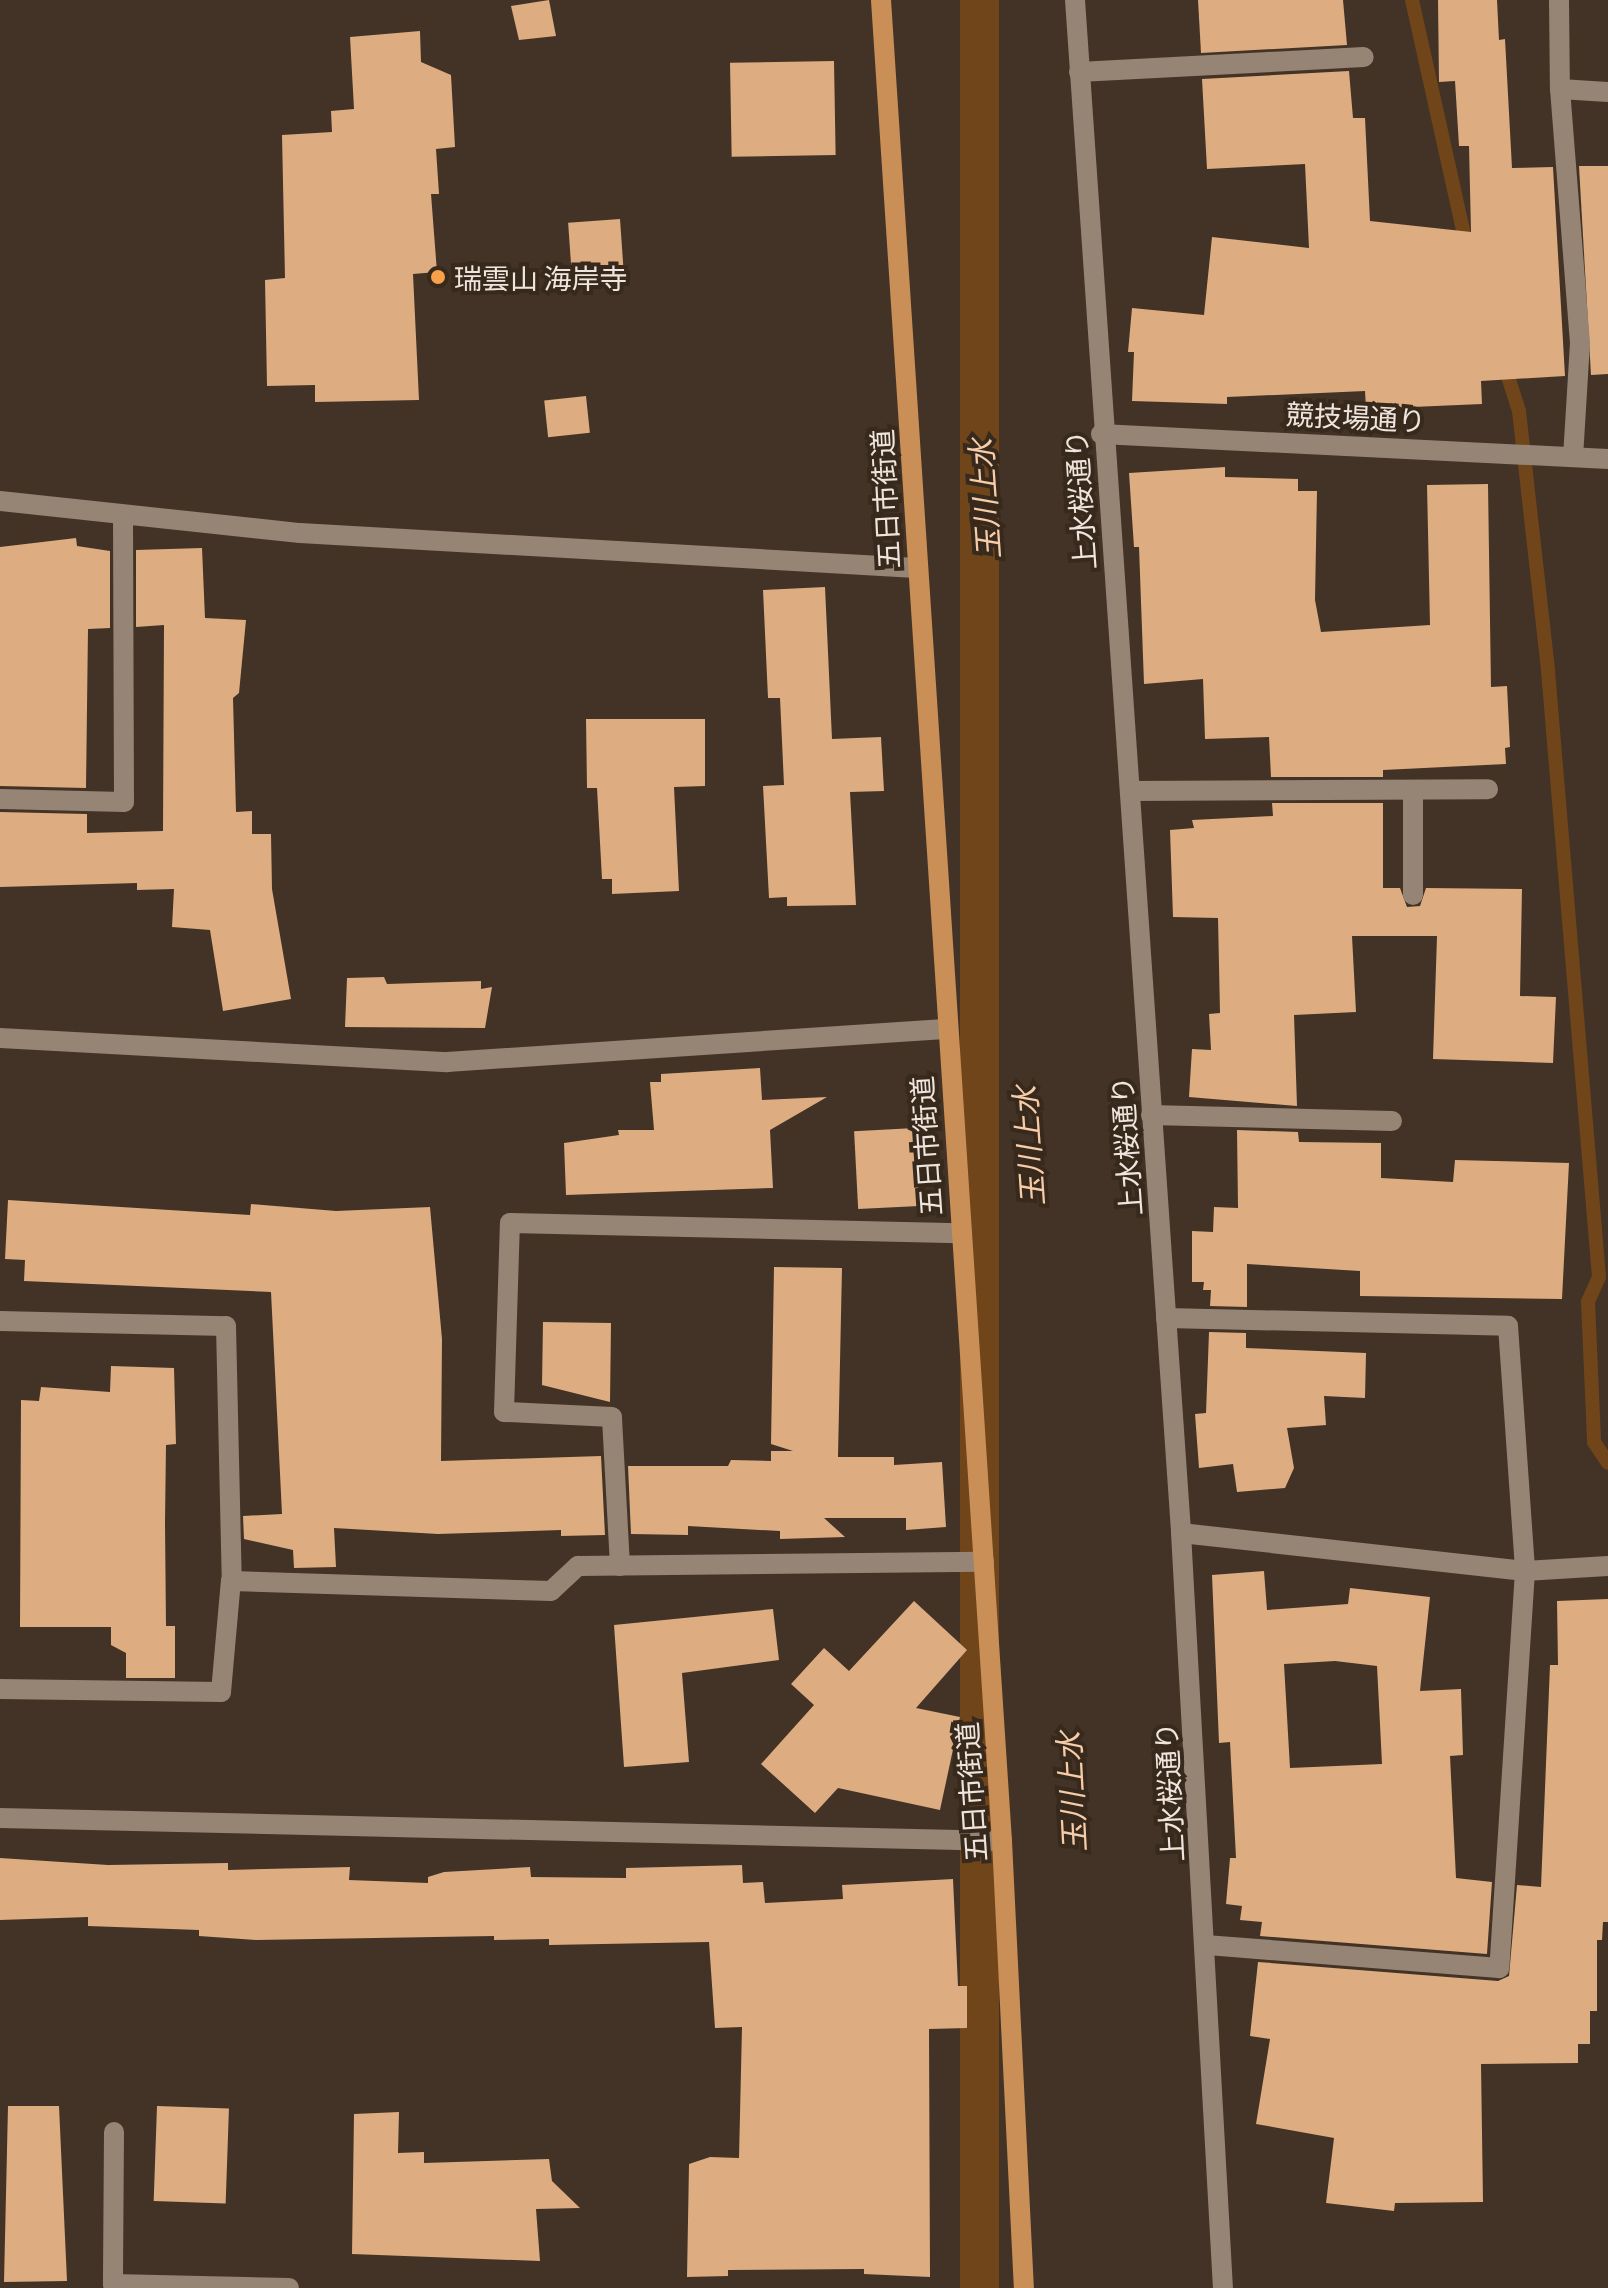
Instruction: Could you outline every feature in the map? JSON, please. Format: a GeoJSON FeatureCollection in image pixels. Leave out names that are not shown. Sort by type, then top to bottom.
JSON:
{"type":"FeatureCollection","features":[{"type":"Feature","properties":{"kind":"main road","name":"五日市街道"},"geometry":{"type":"LineString","coordinates":[[881,0],[945,1029],[1002,1841],[1024,2288]]}},
{"type":"Feature","properties":{"kind":"street","name":"上水桜通り"},"geometry":{"type":"LineString","coordinates":[[1075,0],[1101,434],[1130,791],[1181,1533],[1223,2288]]}},
{"type":"Feature","properties":{"kind":"street"},"geometry":{"type":"LineString","coordinates":[[1559,0],[1560,89],[1580,343],[1565,455]]}},
{"type":"Feature","properties":{"kind":"street"},"geometry":{"type":"LineString","coordinates":[[1079,72],[1364,57]]}},
{"type":"Feature","properties":{"kind":"street"},"geometry":{"type":"LineString","coordinates":[[1560,89],[1608,92]]}},
{"type":"Feature","properties":{"kind":"street","name":"競技場通り"},"geometry":{"type":"LineString","coordinates":[[1101,434],[1608,459]]}},
{"type":"Feature","properties":{"kind":"street"},"geometry":{"type":"LineString","coordinates":[[0,501],[330,535],[916,568]]}},
{"type":"Feature","properties":{"kind":"street"},"geometry":{"type":"LineString","coordinates":[[0,799],[124,802],[123,516]]}},
{"type":"Feature","properties":{"kind":"street"},"geometry":{"type":"LineString","coordinates":[[1130,791],[1488,789]]}},
{"type":"Feature","properties":{"kind":"street"},"geometry":{"type":"LineString","coordinates":[[1413,790],[1413,895]]}},
{"type":"Feature","properties":{"kind":"street"},"geometry":{"type":"LineString","coordinates":[[0,1038],[447,1062],[945,1029]]}},
{"type":"Feature","properties":{"kind":"street"},"geometry":{"type":"LineString","coordinates":[[1151,1115],[1392,1121]]}},
{"type":"Feature","properties":{"kind":"street"},"geometry":{"type":"LineString","coordinates":[[620,1566],[612,1417],[504,1412],[510,1223],[959,1233]]}},
{"type":"Feature","properties":{"kind":"street"},"geometry":{"type":"LineString","coordinates":[[1166,1318],[1508,1326],[1525,1571],[1499,1968],[1205,1945]]}},
{"type":"Feature","properties":{"kind":"street"},"geometry":{"type":"LineString","coordinates":[[0,1321],[226,1326],[232,1581],[221,1692],[0,1689]]}},
{"type":"Feature","properties":{"kind":"street"},"geometry":{"type":"LineString","coordinates":[[1181,1533],[1525,1571],[1608,1566]]}},
{"type":"Feature","properties":{"kind":"street"},"geometry":{"type":"LineString","coordinates":[[232,1581],[551,1591],[578,1566],[984,1562]]}},
{"type":"Feature","properties":{"kind":"street"},"geometry":{"type":"LineString","coordinates":[[0,1818],[1002,1841]]}},
{"type":"Feature","properties":{"kind":"street"},"geometry":{"type":"LineString","coordinates":[[114,2132],[113,2284],[289,2288]]}},
{"type":"Feature","properties":{"kind":"shaded area"},"geometry":{"type":"Polygon","coordinates":[[[960,0],[999,0],[999,2288],[960,2288],[960,0]]]}},
{"type":"Feature","properties":{"kind":"building"},"geometry":{"type":"Polygon","coordinates":[[[549,0],[556,36],[519,40],[511,6],[549,0]]]}},
{"type":"Feature","properties":{"kind":"building"},"geometry":{"type":"Polygon","coordinates":[[[1198,0],[1343,0],[1347,45],[1201,53],[1198,0]]]}},
{"type":"Feature","properties":{"kind":"building"},"geometry":{"type":"Polygon","coordinates":[[[1438,0],[1497,0],[1499,40],[1505,39],[1512,168],[1553,167],[1565,376],[1481,381],[1482,404],[1366,409],[1365,391],[1227,397],[1227,404],[1132,401],[1134,352],[1128,352],[1132,308],[1204,315],[1212,237],[1309,248],[1305,164],[1207,169],[1202,79],[1349,71],[1353,118],[1365,118],[1370,221],[1471,232],[1469,146],[1459,146],[1455,81],[1439,82],[1438,0]]]}},
{"type":"Feature","properties":{"kind":"building"},"geometry":{"type":"Polygon","coordinates":[[[420,31],[421,62],[451,75],[455,147],[436,149],[439,194],[431,194],[437,272],[413,274],[419,400],[315,402],[315,385],[267,386],[265,280],[285,278],[282,135],[332,132],[331,111],[354,109],[350,37],[420,31]]]}},
{"type":"Feature","properties":{"kind":"building"},"geometry":{"type":"Polygon","coordinates":[[[834,61],[836,155],[732,157],[730,63],[834,61]]]}},
{"type":"Feature","properties":{"kind":"building"},"geometry":{"type":"Polygon","coordinates":[[[1579,166],[1608,166],[1608,374],[1591,375],[1579,166]]]}},
{"type":"Feature","properties":{"kind":"building"},"geometry":{"type":"Polygon","coordinates":[[[620,219],[623,266],[571,270],[568,223],[620,219]]]}},
{"type":"Feature","properties":{"kind":"building"},"geometry":{"type":"Polygon","coordinates":[[[586,396],[590,433],[548,437],[544,400],[586,396]]]}},
{"type":"Feature","properties":{"kind":"building"},"geometry":{"type":"Polygon","coordinates":[[[1225,467],[1225,477],[1298,479],[1298,491],[1317,491],[1315,600],[1321,632],[1430,625],[1427,485],[1488,484],[1491,687],[1507,686],[1510,747],[1505,748],[1506,764],[1383,770],[1383,777],[1271,777],[1269,737],[1205,739],[1203,679],[1144,684],[1139,547],[1134,547],[1129,473],[1225,467]]]}},
{"type":"Feature","properties":{"kind":"building"},"geometry":{"type":"Polygon","coordinates":[[[76,538],[77,546],[110,551],[110,628],[88,629],[86,788],[0,786],[0,547],[76,538]]]}},
{"type":"Feature","properties":{"kind":"building"},"geometry":{"type":"Polygon","coordinates":[[[202,548],[205,618],[246,620],[239,693],[233,698],[236,812],[252,811],[252,834],[271,834],[272,889],[291,999],[223,1011],[210,930],[172,927],[174,889],[137,890],[137,883],[0,887],[0,812],[87,814],[87,833],[163,831],[164,625],[136,627],[136,550],[202,548]]]}},
{"type":"Feature","properties":{"kind":"building"},"geometry":{"type":"Polygon","coordinates":[[[825,587],[832,739],[881,737],[884,791],[850,792],[856,905],[787,906],[787,897],[769,898],[763,786],[784,785],[780,698],[768,698],[763,590],[825,587]]]}},
{"type":"Feature","properties":{"kind":"building"},"geometry":{"type":"Polygon","coordinates":[[[586,719],[705,719],[705,786],[674,787],[679,891],[612,894],[612,879],[602,879],[597,788],[587,788],[586,719]]]}},
{"type":"Feature","properties":{"kind":"building"},"geometry":{"type":"Polygon","coordinates":[[[1272,803],[1383,803],[1383,888],[1400,888],[1407,907],[1420,906],[1426,888],[1522,889],[1520,996],[1556,997],[1553,1063],[1433,1059],[1437,936],[1352,936],[1356,1012],[1294,1015],[1297,1106],[1189,1097],[1192,1049],[1211,1050],[1209,1014],[1220,1013],[1218,918],[1173,917],[1170,830],[1194,828],[1192,820],[1273,816],[1272,803]]]}},
{"type":"Feature","properties":{"kind":"building"},"geometry":{"type":"Polygon","coordinates":[[[384,977],[387,984],[481,981],[481,989],[492,987],[485,1028],[345,1027],[347,978],[384,977]]]}},
{"type":"Feature","properties":{"kind":"building"},"geometry":{"type":"Polygon","coordinates":[[[760,1068],[762,1100],[827,1097],[770,1130],[773,1188],[566,1195],[564,1143],[619,1135],[618,1130],[654,1130],[650,1082],[661,1082],[661,1074],[760,1068]]]}},
{"type":"Feature","properties":{"kind":"building"},"geometry":{"type":"Polygon","coordinates":[[[915,1128],[919,1206],[858,1209],[854,1131],[915,1128]]]}},
{"type":"Feature","properties":{"kind":"building"},"geometry":{"type":"Polygon","coordinates":[[[1237,1130],[1298,1132],[1299,1142],[1381,1143],[1381,1178],[1453,1182],[1455,1160],[1569,1163],[1562,1299],[1360,1296],[1360,1271],[1247,1264],[1247,1307],[1210,1306],[1211,1290],[1203,1290],[1204,1282],[1192,1282],[1192,1231],[1213,1232],[1214,1207],[1238,1208],[1237,1130]]]}},
{"type":"Feature","properties":{"kind":"building"},"geometry":{"type":"Polygon","coordinates":[[[8,1200],[250,1215],[251,1204],[336,1211],[430,1207],[442,1339],[441,1461],[601,1456],[605,1535],[561,1536],[561,1530],[438,1534],[334,1528],[336,1567],[294,1568],[293,1550],[244,1539],[243,1516],[282,1514],[271,1292],[24,1281],[25,1260],[5,1259],[8,1200]]]}},
{"type":"Feature","properties":{"kind":"building"},"geometry":{"type":"Polygon","coordinates":[[[774,1267],[842,1268],[838,1457],[894,1457],[894,1465],[942,1462],[946,1527],[906,1530],[906,1518],[824,1518],[845,1537],[780,1539],[780,1531],[688,1526],[688,1535],[631,1534],[628,1466],[728,1466],[731,1460],[771,1461],[771,1451],[793,1451],[771,1444],[774,1267]]]}},
{"type":"Feature","properties":{"kind":"building"},"geometry":{"type":"Polygon","coordinates":[[[543,1322],[611,1323],[610,1402],[542,1385],[543,1322]]]}},
{"type":"Feature","properties":{"kind":"building"},"geometry":{"type":"Polygon","coordinates":[[[1209,1332],[1246,1333],[1246,1348],[1366,1353],[1365,1398],[1324,1396],[1326,1425],[1287,1428],[1294,1468],[1285,1488],[1237,1492],[1233,1464],[1199,1468],[1195,1414],[1206,1413],[1209,1332]]]}},
{"type":"Feature","properties":{"kind":"building"},"geometry":{"type":"Polygon","coordinates":[[[111,1366],[174,1368],[176,1444],[166,1445],[165,1522],[166,1626],[175,1626],[175,1678],[126,1678],[126,1653],[111,1645],[111,1627],[20,1627],[21,1400],[39,1401],[41,1387],[110,1392],[111,1366]]]}},
{"type":"Feature","properties":{"kind":"building"},"geometry":{"type":"Polygon","coordinates":[[[1264,1571],[1267,1610],[1348,1604],[1350,1588],[1430,1597],[1420,1691],[1461,1689],[1463,1755],[1450,1756],[1456,1878],[1492,1882],[1487,1954],[1260,1936],[1262,1922],[1240,1920],[1242,1906],[1226,1904],[1230,1858],[1236,1858],[1230,1742],[1219,1743],[1212,1575],[1264,1571]],[[1335,1661],[1284,1664],[1290,1768],[1382,1764],[1377,1666],[1335,1661]]]}},
{"type":"Feature","properties":{"kind":"building"},"geometry":{"type":"Polygon","coordinates":[[[1608,1599],[1608,1922],[1603,1922],[1602,1940],[1597,1940],[1597,2011],[1590,2011],[1590,2044],[1578,2044],[1578,2063],[1481,2064],[1483,2202],[1395,2203],[1394,2211],[1326,2203],[1334,2138],[1256,2124],[1270,2039],[1250,2036],[1258,1962],[1498,1981],[1509,1976],[1517,1885],[1541,1887],[1550,1665],[1558,1665],[1557,1601],[1608,1599]]]}},
{"type":"Feature","properties":{"kind":"building"},"geometry":{"type":"Polygon","coordinates":[[[914,1601],[967,1650],[916,1708],[960,1717],[940,1810],[838,1788],[815,1813],[761,1764],[814,1705],[791,1684],[824,1648],[849,1671],[914,1601]]]}},
{"type":"Feature","properties":{"kind":"building"},"geometry":{"type":"Polygon","coordinates":[[[773,1609],[779,1660],[682,1673],[689,1762],[624,1767],[614,1625],[773,1609]]]}},
{"type":"Feature","properties":{"kind":"building"},"geometry":{"type":"Polygon","coordinates":[[[0,1858],[108,1865],[228,1863],[228,1870],[350,1867],[349,1880],[428,1883],[428,1877],[444,1872],[530,1867],[531,1877],[626,1878],[626,1868],[742,1865],[743,1883],[763,1882],[765,1903],[843,1899],[842,1885],[953,1879],[958,1986],[967,1986],[967,2028],[929,2029],[930,2277],[864,2274],[864,2269],[728,2270],[728,2276],[687,2277],[689,2164],[710,2157],[739,2158],[742,2027],[715,2028],[709,1942],[549,1945],[549,1939],[494,1940],[494,1936],[256,1940],[199,1936],[199,1930],[88,1926],[88,1917],[0,1920],[0,1858]]]}},
{"type":"Feature","properties":{"kind":"building"},"geometry":{"type":"Polygon","coordinates":[[[8,2106],[59,2106],[67,2281],[4,2282],[8,2106]]]}},
{"type":"Feature","properties":{"kind":"building"},"geometry":{"type":"Polygon","coordinates":[[[157,2106],[229,2109],[226,2203],[154,2201],[157,2106]]]}},
{"type":"Feature","properties":{"kind":"building"},"geometry":{"type":"Polygon","coordinates":[[[399,2112],[398,2153],[424,2152],[424,2163],[549,2159],[552,2181],[580,2208],[536,2209],[540,2261],[352,2254],[354,2114],[399,2112]]]}},
{"type":"Feature","properties":{"kind":"waterway"},"geometry":{"type":"LineString","coordinates":[[1412,0],[1467,249]]}},
{"type":"Feature","properties":{"kind":"waterway"},"geometry":{"type":"LineString","coordinates":[[1504,364],[1519,411],[1548,671],[1599,1277],[1588,1302],[1594,1442],[1608,1463]]}},
{"type":"Feature","properties":{"kind":"place","name":"瑞雲山 海岸寺"},"geometry":{"type":"Point","coordinates":[438,277]}},
{"type":"Feature","properties":{"kind":"water label","name":"玉川上水"},"geometry":{"type":"Point","coordinates":[983,499]}},
{"type":"Feature","properties":{"kind":"water label","name":"玉川上水"},"geometry":{"type":"Point","coordinates":[1027,1146]}},
{"type":"Feature","properties":{"kind":"water label","name":"玉川上水"},"geometry":{"type":"Point","coordinates":[1070,1792]}}]}
